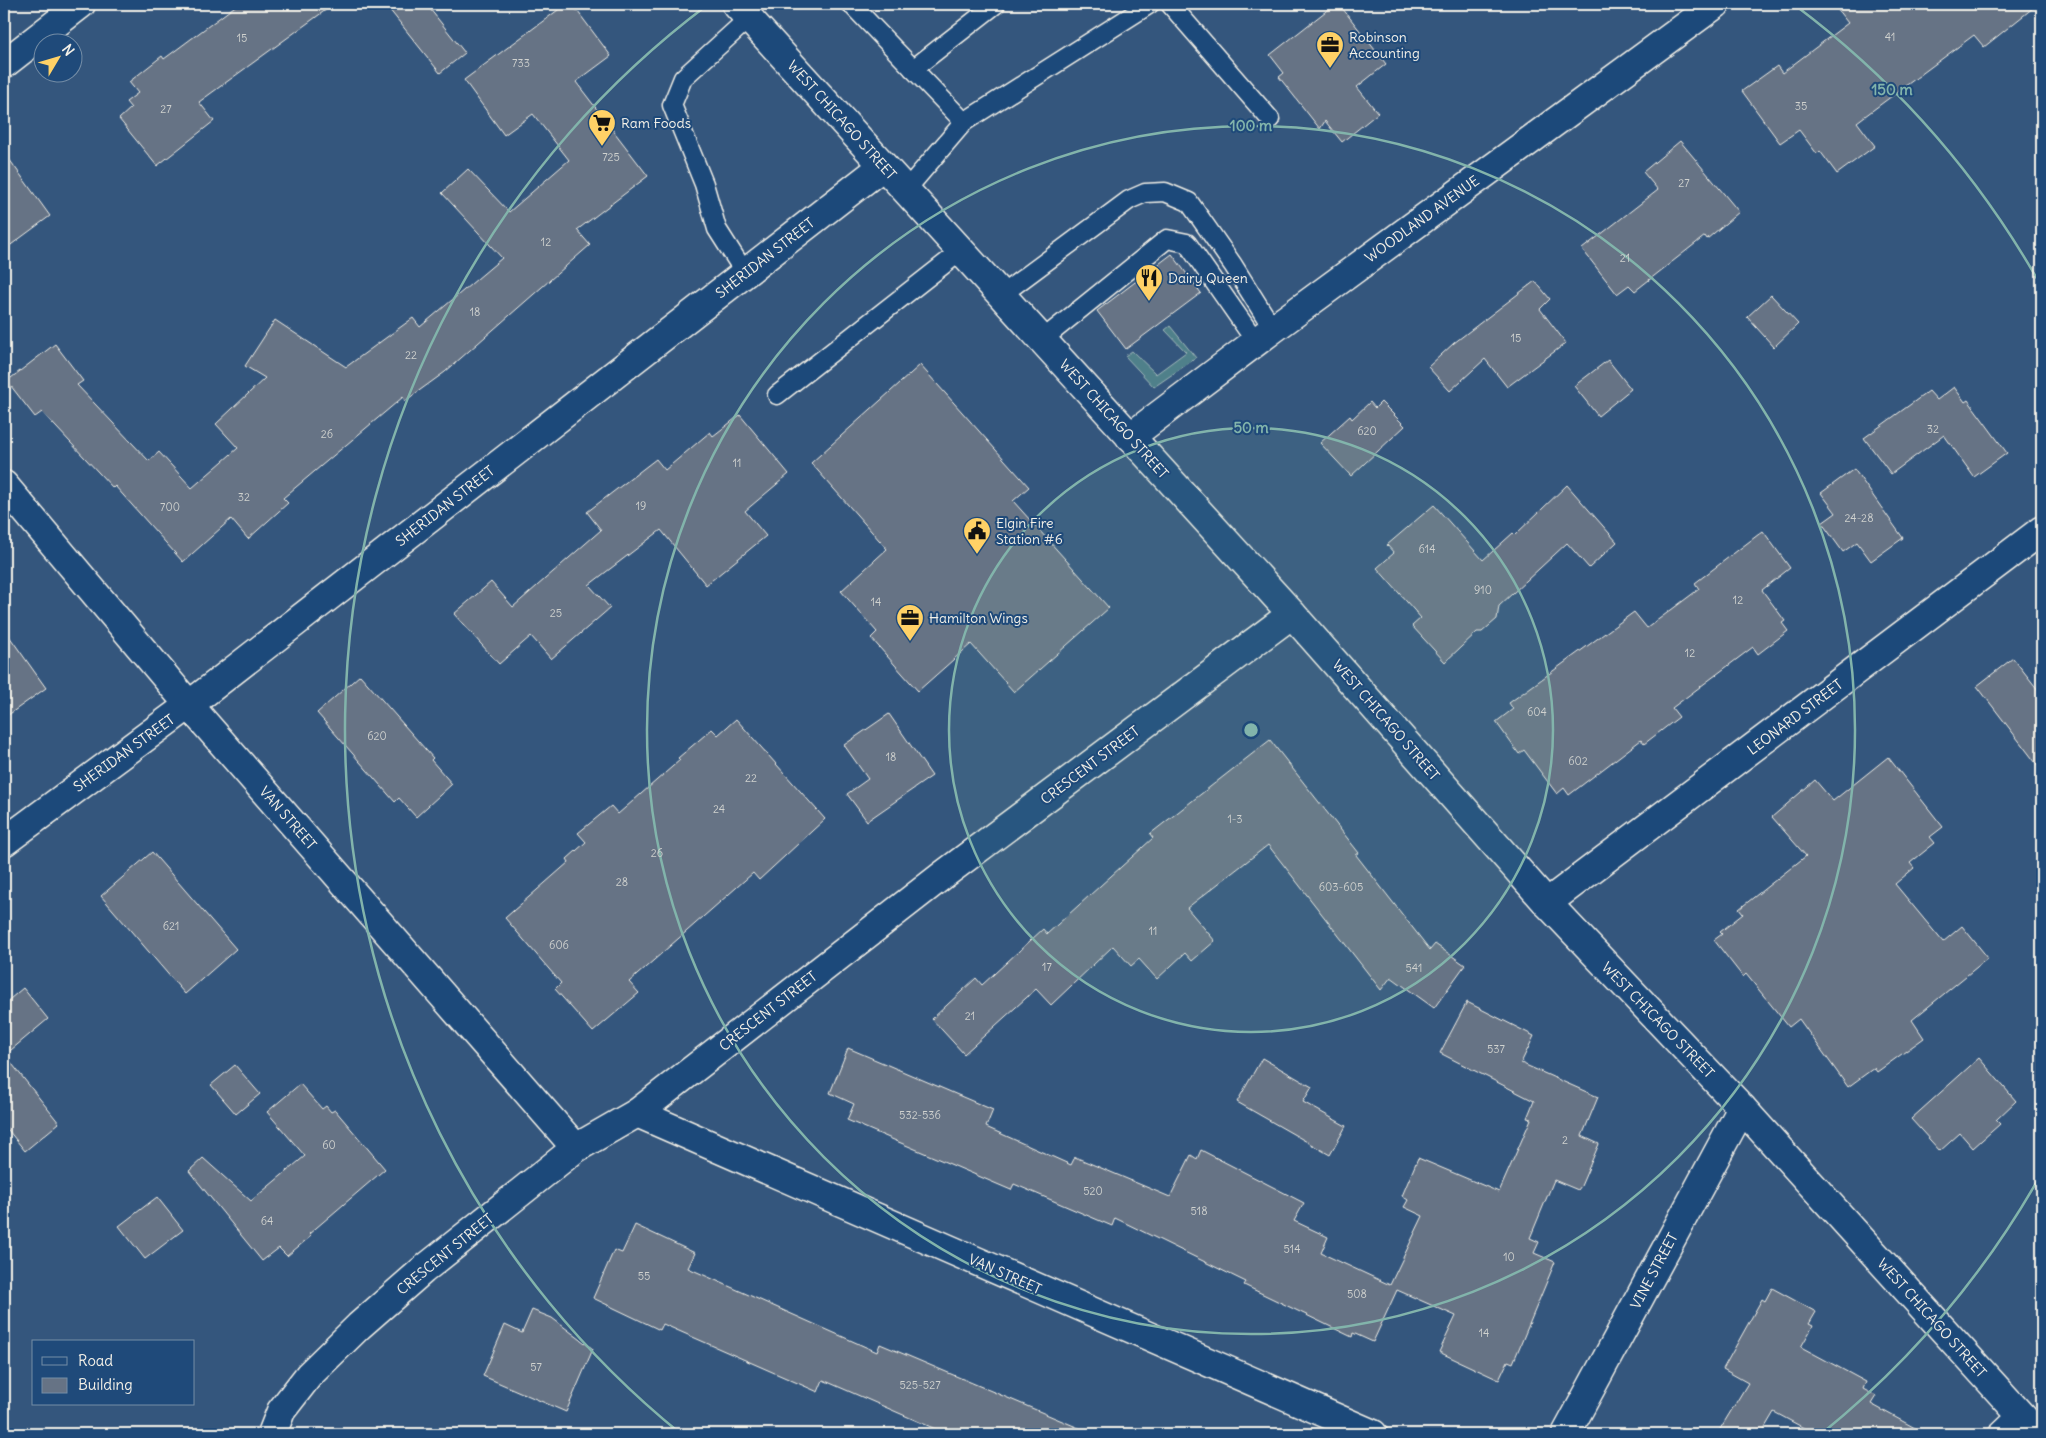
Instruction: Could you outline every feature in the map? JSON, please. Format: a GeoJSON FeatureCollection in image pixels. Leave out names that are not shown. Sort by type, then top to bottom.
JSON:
{"type":"FeatureCollection","features":[{"type":"Feature","properties":{"kind":"street"},"geometry":{"type":"LineString","coordinates":[[4,64],[81,4]]}},
{"type":"Feature","properties":{"kind":"street","name":"WOODLAND AVENUE"},"geometry":{"type":"LineString","coordinates":[[1130,437],[1716,4]]}},
{"type":"Feature","properties":{"kind":"street","name":"WEST CHICAGO STREET"},"geometry":{"type":"LineString","coordinates":[[742,11],[1292,614],[1547,903],[1742,1108],[2038,1434]]}},
{"type":"Feature","properties":{"kind":"street","name":"SHERIDAN STREET"},"geometry":{"type":"LineString","coordinates":[[4,842],[189,705],[883,166]]}},
{"type":"Feature","properties":{"kind":"street","name":"VAN STREET"},"geometry":{"type":"LineString","coordinates":[[4,485],[189,705],[576,1148]]}},
{"type":"Feature","properties":{"kind":"street","name":"LEONARD STREET"},"geometry":{"type":"LineString","coordinates":[[1547,903],[2042,530]]}},
{"type":"Feature","properties":{"kind":"street","name":"CRESCENT STREET"},"geometry":{"type":"LineString","coordinates":[[272,1434],[281,1411],[309,1375],[359,1326],[422,1270],[576,1148],[637,1113],[943,875],[1292,614]]}},
{"type":"Feature","properties":{"kind":"street","name":"VINE STREET"},"geometry":{"type":"LineString","coordinates":[[1566,1434],[1742,1108]]}},
{"type":"Feature","properties":{"kind":"street","name":"VAN STREET"},"geometry":{"type":"LineString","coordinates":[[637,1113],[1372,1434]]}},
{"type":"Feature","properties":{"kind":"lane"},"geometry":{"type":"LineString","coordinates":[[851,4],[964,122]]}},
{"type":"Feature","properties":{"kind":"lane"},"geometry":{"type":"LineString","coordinates":[[913,69],[996,4]]}},
{"type":"Feature","properties":{"kind":"lane"},"geometry":{"type":"LineString","coordinates":[[906,190],[964,122],[1150,4]]}},
{"type":"Feature","properties":{"kind":"lane"},"geometry":{"type":"LineString","coordinates":[[1170,4],[1270,119]]}},
{"type":"Feature","properties":{"kind":"lane"},"geometry":{"type":"LineString","coordinates":[[742,11],[683,78],[672,105],[704,184],[717,229],[746,273]]}},
{"type":"Feature","properties":{"kind":"lane"},"geometry":{"type":"LineString","coordinates":[[1001,295],[1128,200],[1145,193],[1165,192],[1189,202],[1234,265],[1265,336]]}},
{"type":"Feature","properties":{"kind":"lane"},"geometry":{"type":"LineString","coordinates":[[1042,340],[1167,239],[1187,243],[1265,336]]}},
{"type":"Feature","properties":{"kind":"lane"},"geometry":{"type":"LineString","coordinates":[[777,395],[960,251]]}},
{"type":"Feature","properties":{"kind":"lane"},"geometry":{"type":"LineString","coordinates":[[1997,1434],[2019,1414]]}},
{"type":"Feature","properties":{"kind":"green space"},"geometry":{"type":"Polygon","coordinates":[[[1170,326],[1196,358],[1154,387],[1125,356],[1132,351],[1156,374],[1186,352],[1165,330],[1170,326]]]}},
{"type":"Feature","properties":{"kind":"building"},"geometry":{"type":"Polygon","coordinates":[[[238,4],[334,4],[199,102],[214,121],[157,166],[119,119],[131,108],[126,102],[138,93],[129,82],[162,56],[164,59],[238,4]]]}},
{"type":"Feature","properties":{"kind":"building"},"geometry":{"type":"Polygon","coordinates":[[[385,4],[426,4],[465,53],[440,73],[385,4]]]}},
{"type":"Feature","properties":{"kind":"building"},"geometry":{"type":"Polygon","coordinates":[[[566,4],[572,4],[611,56],[576,82],[648,176],[577,230],[590,245],[445,372],[405,401],[403,397],[283,498],[288,503],[248,539],[231,519],[183,562],[115,486],[113,488],[42,412],[35,417],[7,381],[55,344],[83,381],[77,385],[149,461],[159,452],[192,488],[238,448],[216,424],[265,378],[245,366],[275,320],[346,367],[413,318],[420,327],[502,258],[442,193],[468,169],[509,212],[569,160],[533,114],[504,135],[464,80],[566,4]]]}},
{"type":"Feature","properties":{"kind":"building"},"geometry":{"type":"Polygon","coordinates":[[[1335,4],[1339,4],[1386,64],[1357,87],[1378,113],[1342,142],[1325,121],[1320,129],[1279,77],[1284,73],[1270,55],[1335,4]]]}},
{"type":"Feature","properties":{"kind":"building"},"geometry":{"type":"Polygon","coordinates":[[[1833,4],[2038,4],[1984,47],[1974,35],[1857,122],[1875,146],[1837,174],[1820,151],[1817,154],[1799,130],[1780,143],[1742,91],[1777,66],[1782,73],[1848,23],[1833,4]]]}},
{"type":"Feature","properties":{"kind":"building"},"geometry":{"type":"Polygon","coordinates":[[[1680,141],[1739,212],[1707,239],[1705,236],[1635,291],[1629,285],[1617,294],[1582,249],[1658,190],[1643,172],[1680,141]]]}},
{"type":"Feature","properties":{"kind":"building"},"geometry":{"type":"Polygon","coordinates":[[[4,152],[50,216],[4,250],[4,152]]]}},
{"type":"Feature","properties":{"kind":"building","name":"Dairy Queen"},"geometry":{"type":"Polygon","coordinates":[[[1172,254],[1201,293],[1126,349],[1097,311],[1172,254]]]}},
{"type":"Feature","properties":{"kind":"building"},"geometry":{"type":"Polygon","coordinates":[[[1535,281],[1550,299],[1540,309],[1566,343],[1507,387],[1485,359],[1450,391],[1428,367],[1454,343],[1535,281]]]}},
{"type":"Feature","properties":{"kind":"building"},"geometry":{"type":"Polygon","coordinates":[[[1771,295],[1798,324],[1774,347],[1747,317],[1771,295]]]}},
{"type":"Feature","properties":{"kind":"building"},"geometry":{"type":"Polygon","coordinates":[[[1608,360],[1631,389],[1598,416],[1574,386],[1608,360]]]}},
{"type":"Feature","properties":{"kind":"building","name":"Elgin Fire Station #6"},"geometry":{"type":"Polygon","coordinates":[[[920,365],[1029,487],[1013,501],[1109,608],[1014,692],[971,644],[918,691],[871,638],[877,632],[841,591],[887,549],[811,463],[920,365]]]}},
{"type":"Feature","properties":{"kind":"building"},"geometry":{"type":"Polygon","coordinates":[[[1954,387],[1965,402],[1968,400],[2007,453],[1974,477],[1944,435],[1891,474],[1864,438],[1929,391],[1937,400],[1954,387]]]}},
{"type":"Feature","properties":{"kind":"building"},"geometry":{"type":"Polygon","coordinates":[[[1370,402],[1375,408],[1381,402],[1405,426],[1351,476],[1320,443],[1350,416],[1352,419],[1370,402]]]}},
{"type":"Feature","properties":{"kind":"building"},"geometry":{"type":"Polygon","coordinates":[[[740,415],[789,474],[745,511],[766,536],[706,585],[661,530],[589,585],[610,608],[551,659],[531,636],[499,664],[454,614],[491,582],[513,607],[601,530],[587,512],[656,459],[665,470],[710,432],[713,436],[740,415]]]}},
{"type":"Feature","properties":{"kind":"building"},"geometry":{"type":"Polygon","coordinates":[[[1854,469],[1903,538],[1871,561],[1857,542],[1843,552],[1822,523],[1836,513],[1821,493],[1854,469]]]}},
{"type":"Feature","properties":{"kind":"building"},"geometry":{"type":"Polygon","coordinates":[[[1567,485],[1617,542],[1589,568],[1567,543],[1499,606],[1497,619],[1482,632],[1477,632],[1445,662],[1412,626],[1421,618],[1377,568],[1394,553],[1387,545],[1434,505],[1483,560],[1513,533],[1515,535],[1567,485]]]}},
{"type":"Feature","properties":{"kind":"building"},"geometry":{"type":"Polygon","coordinates":[[[1763,531],[1790,568],[1762,590],[1785,621],[1782,623],[1788,631],[1758,654],[1753,647],[1672,708],[1679,717],[1644,744],[1641,740],[1569,795],[1564,788],[1557,794],[1524,750],[1519,754],[1496,722],[1513,709],[1509,703],[1634,612],[1647,628],[1699,589],[1695,583],[1763,531]]]}},
{"type":"Feature","properties":{"kind":"building"},"geometry":{"type":"Polygon","coordinates":[[[4,629],[46,688],[4,718],[4,629]]]}},
{"type":"Feature","properties":{"kind":"building"},"geometry":{"type":"Polygon","coordinates":[[[2013,658],[2042,695],[2042,771],[1977,686],[2013,658]]]}},
{"type":"Feature","properties":{"kind":"building"},"geometry":{"type":"Polygon","coordinates":[[[360,675],[433,758],[431,760],[452,784],[416,817],[399,798],[395,802],[317,713],[360,675]]]}},
{"type":"Feature","properties":{"kind":"building"},"geometry":{"type":"Polygon","coordinates":[[[889,714],[932,776],[867,821],[847,794],[868,779],[844,745],[889,714]]]}},
{"type":"Feature","properties":{"kind":"building"},"geometry":{"type":"Polygon","coordinates":[[[736,719],[825,819],[759,880],[753,873],[629,982],[639,993],[593,1032],[555,989],[561,983],[505,918],[569,862],[567,859],[586,842],[578,833],[611,806],[618,814],[680,760],[678,758],[712,729],[718,735],[736,719]]]}},
{"type":"Feature","properties":{"kind":"building"},"geometry":{"type":"Polygon","coordinates":[[[1270,740],[1359,853],[1356,855],[1430,950],[1435,944],[1465,965],[1434,1008],[1391,977],[1381,990],[1268,845],[1187,908],[1215,941],[1192,961],[1185,953],[1157,979],[1139,959],[1131,966],[1113,946],[1051,1005],[1036,989],[964,1054],[932,1019],[976,978],[982,985],[1043,929],[1047,934],[1153,838],[1150,834],[1270,740]]]}},
{"type":"Feature","properties":{"kind":"building"},"geometry":{"type":"Polygon","coordinates":[[[1888,757],[1943,827],[1930,837],[1935,843],[1910,863],[1914,868],[1895,884],[1943,942],[1962,926],[1988,958],[1912,1020],[1924,1038],[1877,1072],[1874,1068],[1848,1087],[1799,1019],[1789,1027],[1746,974],[1743,977],[1714,940],[1722,934],[1720,932],[1743,914],[1739,909],[1806,856],[1772,817],[1815,780],[1833,801],[1888,757]]]}},
{"type":"Feature","properties":{"kind":"building"},"geometry":{"type":"Polygon","coordinates":[[[152,852],[236,949],[185,994],[101,896],[152,852]]]}},
{"type":"Feature","properties":{"kind":"building"},"geometry":{"type":"Polygon","coordinates":[[[23,988],[48,1019],[5,1055],[59,1123],[25,1151],[4,1125],[4,1004],[23,988]]]}},
{"type":"Feature","properties":{"kind":"building"},"geometry":{"type":"Polygon","coordinates":[[[1467,1002],[1534,1036],[1521,1063],[1598,1097],[1582,1136],[1599,1144],[1581,1186],[1578,1190],[1554,1180],[1530,1238],[1539,1242],[1534,1253],[1555,1262],[1513,1363],[1508,1361],[1499,1380],[1439,1352],[1456,1316],[1397,1290],[1373,1342],[1353,1333],[1352,1337],[1244,1285],[1246,1282],[1115,1218],[1112,1226],[1014,1184],[1011,1190],[847,1120],[854,1104],[830,1093],[848,1048],[993,1110],[986,1127],[1071,1165],[1075,1157],[1170,1197],[1191,1155],[1197,1159],[1201,1150],[1304,1203],[1294,1221],[1328,1237],[1321,1253],[1390,1285],[1423,1216],[1404,1207],[1408,1200],[1402,1196],[1418,1158],[1499,1192],[1531,1119],[1527,1118],[1534,1101],[1440,1053],[1467,1002]]]}},
{"type":"Feature","properties":{"kind":"building"},"geometry":{"type":"Polygon","coordinates":[[[1262,1058],[1312,1087],[1303,1102],[1346,1126],[1330,1155],[1237,1102],[1262,1058]]]}},
{"type":"Feature","properties":{"kind":"building"},"geometry":{"type":"Polygon","coordinates":[[[1979,1058],[2016,1101],[1996,1120],[2000,1124],[1973,1148],[1960,1133],[1940,1151],[1911,1119],[1979,1058]]]}},
{"type":"Feature","properties":{"kind":"building"},"geometry":{"type":"Polygon","coordinates":[[[235,1065],[260,1094],[236,1114],[211,1085],[235,1065]]]}},
{"type":"Feature","properties":{"kind":"building"},"geometry":{"type":"Polygon","coordinates":[[[300,1084],[322,1109],[326,1106],[331,1112],[335,1110],[385,1169],[309,1234],[311,1236],[287,1256],[279,1248],[262,1261],[189,1171],[203,1158],[251,1201],[305,1156],[267,1112],[300,1084]]]}},
{"type":"Feature","properties":{"kind":"building"},"geometry":{"type":"Polygon","coordinates":[[[157,1197],[183,1230],[145,1259],[119,1226],[157,1197]]]}},
{"type":"Feature","properties":{"kind":"building"},"geometry":{"type":"Polygon","coordinates":[[[635,1225],[695,1253],[688,1268],[877,1352],[880,1344],[1093,1434],[947,1434],[823,1380],[818,1392],[663,1324],[660,1330],[593,1298],[614,1250],[622,1253],[635,1225]]]}},
{"type":"Feature","properties":{"kind":"building"},"geometry":{"type":"Polygon","coordinates":[[[1772,1288],[1816,1312],[1809,1324],[1813,1326],[1801,1347],[1866,1382],[1863,1389],[1876,1396],[1871,1404],[1926,1434],[1815,1434],[1774,1412],[1761,1434],[1717,1434],[1748,1383],[1723,1369],[1762,1299],[1765,1301],[1772,1288]]]}},
{"type":"Feature","properties":{"kind":"building"},"geometry":{"type":"Polygon","coordinates":[[[532,1310],[552,1318],[593,1349],[566,1412],[483,1376],[505,1325],[522,1333],[532,1310]]]}},
{"type":"Feature","properties":{"kind":"place","name":"Robinson Accounting"},"geometry":{"type":"Point","coordinates":[1330,69]}},
{"type":"Feature","properties":{"kind":"place","name":"Ram Foods"},"geometry":{"type":"Point","coordinates":[602,147]}},
{"type":"Feature","properties":{"kind":"place","name":"Dairy Queen"},"geometry":{"type":"Point","coordinates":[1149,302]}},
{"type":"Feature","properties":{"kind":"place","name":"Elgin Fire Station #6"},"geometry":{"type":"Point","coordinates":[977,555]}},
{"type":"Feature","properties":{"kind":"place","name":"Hamilton Wings"},"geometry":{"type":"Point","coordinates":[910,642]}}]}
